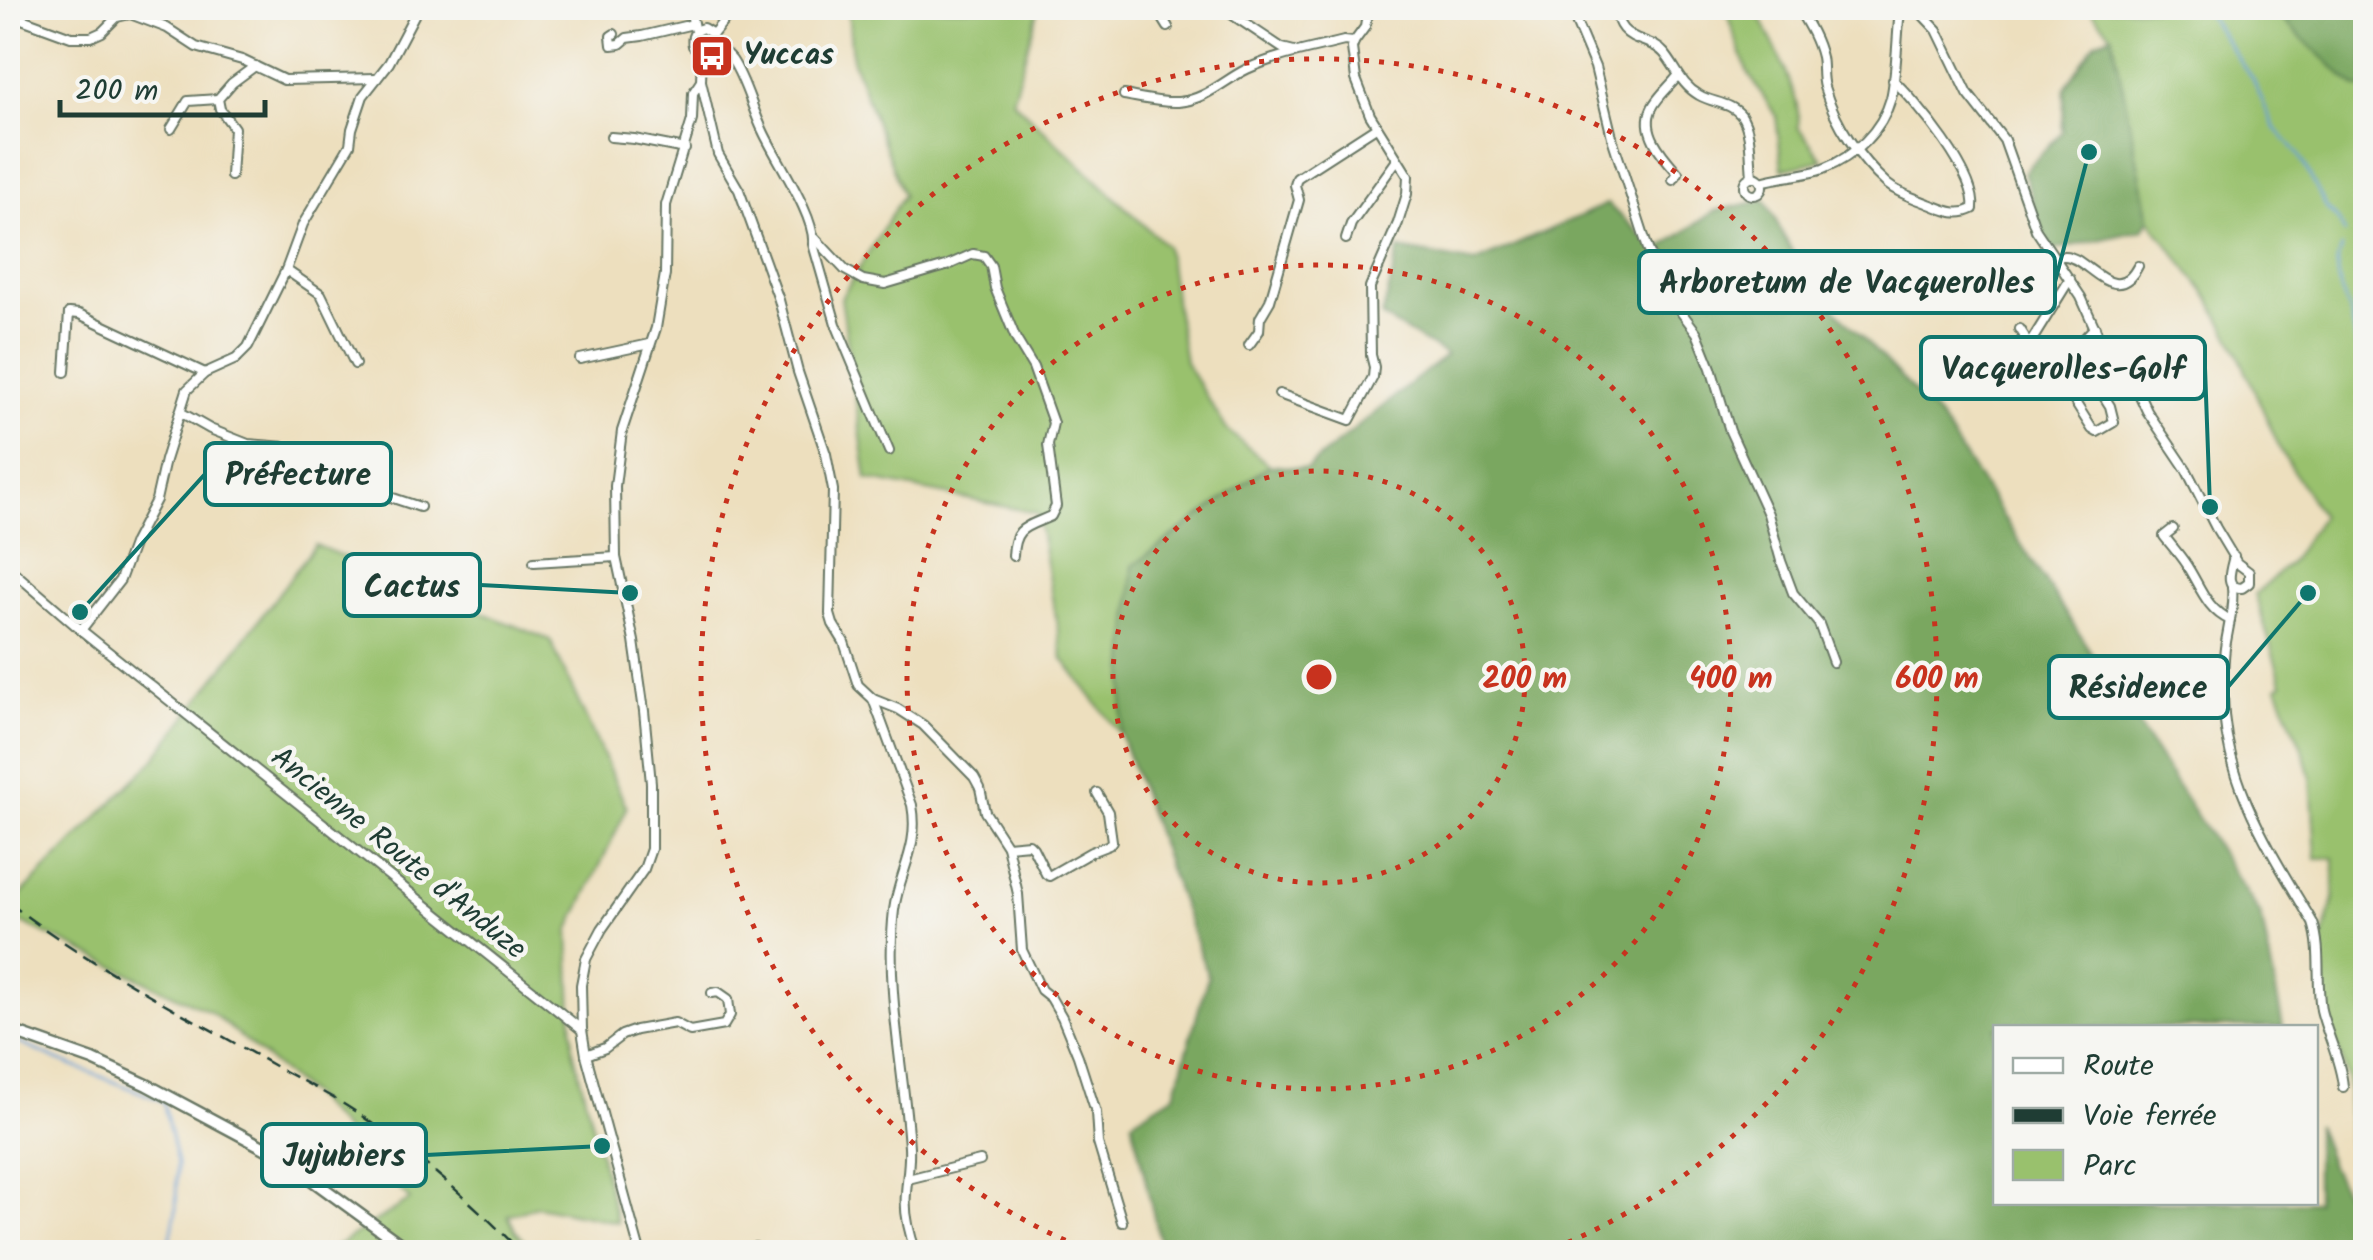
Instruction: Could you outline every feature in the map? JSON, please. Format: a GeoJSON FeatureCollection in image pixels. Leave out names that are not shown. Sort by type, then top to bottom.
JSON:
{"type":"FeatureCollection","features":[{"type":"Feature","properties":{"kind":"main road"},"geometry":{"type":"LineString","coordinates":[[8,1030],[93,1060],[278,1154],[410,1252]]}},
{"type":"Feature","properties":{"kind":"street"},"geometry":{"type":"LineString","coordinates":[[82,630],[120,580],[156,500],[187,390],[248,347],[286,270],[302,224],[350,145],[363,96],[389,63],[418,8]]}},
{"type":"Feature","properties":{"kind":"street"},"geometry":{"type":"LineString","coordinates":[[690,8],[693,46],[702,52]]}},
{"type":"Feature","properties":{"kind":"street"},"geometry":{"type":"LineString","coordinates":[[702,52],[712,49],[734,8]]}},
{"type":"Feature","properties":{"kind":"street"},"geometry":{"type":"LineString","coordinates":[[1159,8],[1168,27]]}},
{"type":"Feature","properties":{"kind":"street"},"geometry":{"type":"LineString","coordinates":[[1222,8],[1282,48],[1298,52]]}},
{"type":"Feature","properties":{"kind":"street"},"geometry":{"type":"LineString","coordinates":[[1280,394],[1346,420],[1353,418],[1373,377],[1370,287],[1407,194],[1408,176],[1376,126],[1356,78],[1352,48],[1365,27],[1368,8]]}},
{"type":"Feature","properties":{"kind":"street"},"geometry":{"type":"LineString","coordinates":[[1573,8],[1596,67],[1613,140],[1648,249],[1666,292],[1697,334],[1730,431],[1768,514],[1793,593],[1818,624],[1832,662]]}},
{"type":"Feature","properties":{"kind":"street"},"geometry":{"type":"LineString","coordinates":[[1615,8],[1622,28],[1664,53],[1678,76],[1701,97],[1740,114],[1747,129],[1752,177]]}},
{"type":"Feature","properties":{"kind":"street"},"geometry":{"type":"LineString","coordinates":[[1798,8],[1821,56],[1823,84],[1839,124],[1856,150],[1887,184],[1900,192],[1954,214],[1973,209],[1975,202],[1964,172],[1938,131],[1894,80]]}},
{"type":"Feature","properties":{"kind":"street"},"geometry":{"type":"LineString","coordinates":[[1752,177],[1761,182],[1820,170],[1856,150],[1876,130],[1891,98],[1898,31],[1905,12],[1918,10],[1944,40],[1968,94],[2004,140],[2036,230],[2070,279],[2102,344],[2127,374],[2234,556],[2235,569],[2229,579],[2236,587]]}},
{"type":"Feature","properties":{"kind":"street"},"geometry":{"type":"LineString","coordinates":[[8,14],[71,37],[91,37],[118,16],[130,14],[167,28],[196,46],[284,80],[377,78]]}},
{"type":"Feature","properties":{"kind":"street"},"geometry":{"type":"LineString","coordinates":[[614,34],[612,46],[627,38],[694,27],[703,28],[714,39],[732,60],[814,238],[845,270],[862,280],[885,284],[973,254],[984,256],[1054,423],[1048,445],[1056,506],[1051,516],[1017,533],[1013,556]]}},
{"type":"Feature","properties":{"kind":"street"},"geometry":{"type":"LineString","coordinates":[[1124,96],[1177,102],[1198,98],[1242,71],[1298,52],[1354,42]]}},
{"type":"Feature","properties":{"kind":"street"},"geometry":{"type":"LineString","coordinates":[[702,52],[701,81],[718,154],[738,190],[774,286],[831,472],[833,624],[844,642],[858,685],[873,699],[898,709],[923,726],[974,777],[980,788],[985,812],[1007,846],[1018,894],[1022,950],[1041,990],[1062,1017],[1078,1056],[1096,1112],[1098,1142],[1122,1222]]}},
{"type":"Feature","properties":{"kind":"street"},"geometry":{"type":"LineString","coordinates":[[171,129],[188,101],[218,99],[255,66]]}},
{"type":"Feature","properties":{"kind":"street"},"geometry":{"type":"LineString","coordinates":[[1672,180],[1678,173],[1655,144],[1648,122],[1652,108],[1678,76]]}},
{"type":"Feature","properties":{"kind":"street"},"geometry":{"type":"LineString","coordinates":[[640,1252],[586,1055],[582,986],[586,959],[644,868],[651,849],[651,783],[644,711],[616,556],[614,486],[622,431],[656,328],[664,274],[666,205],[685,149],[693,94],[701,81]]}},
{"type":"Feature","properties":{"kind":"street"},"geometry":{"type":"LineString","coordinates":[[218,99],[220,109],[234,128],[231,176]]}},
{"type":"Feature","properties":{"kind":"street"},"geometry":{"type":"LineString","coordinates":[[1248,345],[1260,331],[1258,318],[1270,302],[1299,200],[1297,178],[1376,126]]}},
{"type":"Feature","properties":{"kind":"street"},"geometry":{"type":"LineString","coordinates":[[612,138],[634,138],[685,149]]}},
{"type":"Feature","properties":{"kind":"street"},"geometry":{"type":"LineString","coordinates":[[1346,240],[1351,224],[1397,160]]}},
{"type":"Feature","properties":{"kind":"street"},"geometry":{"type":"LineString","coordinates":[[1752,177],[1744,185],[1748,192],[1759,192],[1761,182]]}},
{"type":"Feature","properties":{"kind":"street"},"geometry":{"type":"LineString","coordinates":[[814,238],[836,324],[889,451]]}},
{"type":"Feature","properties":{"kind":"street"},"geometry":{"type":"LineString","coordinates":[[2055,259],[2071,258],[2111,282],[2126,281],[2138,266]]}},
{"type":"Feature","properties":{"kind":"street"},"geometry":{"type":"LineString","coordinates":[[286,270],[321,294],[354,364]]}},
{"type":"Feature","properties":{"kind":"street"},"geometry":{"type":"LineString","coordinates":[[2019,329],[2029,346],[2070,279]]}},
{"type":"Feature","properties":{"kind":"street"},"geometry":{"type":"LineString","coordinates":[[65,372],[69,312],[206,373]]}},
{"type":"Feature","properties":{"kind":"street"},"geometry":{"type":"LineString","coordinates":[[2075,351],[2110,406],[2114,422],[2098,432],[2059,376],[2075,351],[2095,327]]}},
{"type":"Feature","properties":{"kind":"street"},"geometry":{"type":"LineString","coordinates":[[580,360],[650,344]]}},
{"type":"Feature","properties":{"kind":"street"},"geometry":{"type":"LineString","coordinates":[[180,412],[248,444],[298,448],[366,490],[420,507]]}},
{"type":"Feature","properties":{"kind":"street"},"geometry":{"type":"LineString","coordinates":[[2173,529],[2164,536],[2218,616],[2230,620]]}},
{"type":"Feature","properties":{"kind":"street"},"geometry":{"type":"LineString","coordinates":[[534,562],[616,556]]}},
{"type":"Feature","properties":{"kind":"street","name":"Ancienne Route d'Anduze"},"geometry":{"type":"LineString","coordinates":[[8,567],[582,1030]]}},
{"type":"Feature","properties":{"kind":"street"},"geometry":{"type":"LineString","coordinates":[[2235,569],[2246,569],[2250,578],[2248,586],[2236,587]]}},
{"type":"Feature","properties":{"kind":"street"},"geometry":{"type":"LineString","coordinates":[[2236,587],[2224,652],[2223,698],[2233,764],[2252,818],[2317,934],[2321,1009],[2343,1087]]}},
{"type":"Feature","properties":{"kind":"street"},"geometry":{"type":"LineString","coordinates":[[873,699],[915,822],[894,909],[892,973],[910,1155],[906,1208],[909,1235],[916,1252]]}},
{"type":"Feature","properties":{"kind":"street"},"geometry":{"type":"LineString","coordinates":[[1007,846],[1029,844],[1049,876],[1109,846],[1112,841],[1108,812],[1097,794]]}},
{"type":"Feature","properties":{"kind":"street"},"geometry":{"type":"LineString","coordinates":[[586,1055],[622,1036],[660,1025],[674,1023],[690,1031],[724,1025],[730,1016],[728,998],[712,993]]}},
{"type":"Feature","properties":{"kind":"street"},"geometry":{"type":"LineString","coordinates":[[908,1179],[980,1161]]}},
{"type":"Feature","properties":{"kind":"green space"},"geometry":{"type":"Polygon","coordinates":[[[848,8],[1039,8],[1012,100],[1166,246],[1185,362],[1227,430],[1269,465],[1134,566],[1121,735],[1063,659],[1037,513],[867,479],[841,298],[903,195],[852,59],[848,8]]]}},
{"type":"Feature","properties":{"kind":"green space"},"geometry":{"type":"Polygon","coordinates":[[[1725,8],[1756,8],[1791,84],[1798,127],[1823,160],[1782,169],[1776,116],[1747,71],[1725,8]]]}},
{"type":"Feature","properties":{"kind":"green space"},"geometry":{"type":"Polygon","coordinates":[[[2088,8],[2273,8],[2355,87],[2365,90],[2366,1198],[2355,1202],[2349,1202],[2346,1193],[2350,1176],[2348,1078],[2323,997],[2321,958],[2334,898],[2334,858],[2316,858],[2311,777],[2277,687],[2282,684],[2255,594],[2290,563],[2321,516],[2281,451],[2211,301],[2149,219],[2112,35],[2088,8]]]}},
{"type":"Feature","properties":{"kind":"green space"},"geometry":{"type":"Polygon","coordinates":[[[2273,8],[2365,8],[2365,90],[2355,87],[2273,8]]]}},
{"type":"Feature","properties":{"kind":"green space"},"geometry":{"type":"Polygon","coordinates":[[[2112,35],[2149,219],[2143,230],[2053,250],[2041,232],[2024,172],[2062,132],[2065,88],[2096,41],[2112,35]]]}},
{"type":"Feature","properties":{"kind":"green space"},"geometry":{"type":"Polygon","coordinates":[[[1765,200],[1806,278],[1940,419],[2261,915],[2283,1025],[1993,1025],[1993,1205],[2318,1205],[2318,1130],[2349,1201],[2365,1198],[2365,1252],[1162,1252],[1132,1121],[1175,1094],[1208,976],[1121,735],[1133,566],[1269,465],[1306,469],[1446,355],[1382,317],[1399,249],[1475,263],[1607,204],[1658,250],[1715,211],[1765,200]]]}},
{"type":"Feature","properties":{"kind":"green space"},"geometry":{"type":"Polygon","coordinates":[[[315,545],[550,640],[627,808],[569,931],[573,1050],[617,1222],[537,1206],[508,1215],[534,1252],[327,1252],[410,1200],[310,1095],[211,1012],[8,916],[8,908],[153,761],[315,545]]]}},
{"type":"Feature","properties":{"kind":"waterway"},"geometry":{"type":"LineString","coordinates":[[2208,15],[2254,82],[2274,127],[2298,153],[2327,209],[2345,233]]}},
{"type":"Feature","properties":{"kind":"waterway"},"geometry":{"type":"LineString","coordinates":[[2341,248],[2339,284],[2366,362]]}},
{"type":"Feature","properties":{"kind":"waterway"},"geometry":{"type":"LineString","coordinates":[[8,1038],[163,1101],[177,1163],[176,1210],[168,1252]]}},
{"type":"Feature","properties":{"kind":"railway"},"geometry":{"type":"LineString","coordinates":[[8,902],[107,969],[353,1110],[441,1177],[521,1252]]}},
{"type":"Feature","properties":{"kind":"place","name":"Yuccas"},"geometry":{"type":"Point","coordinates":[712,56]}},
{"type":"Feature","properties":{"kind":"place","name":"Arboretum de Vacquerolles"},"geometry":{"type":"Point","coordinates":[2089,152]}},
{"type":"Feature","properties":{"kind":"place","name":"Vacquerolles-Golf"},"geometry":{"type":"Point","coordinates":[2210,507]}},
{"type":"Feature","properties":{"kind":"place","name":"Cactus"},"geometry":{"type":"Point","coordinates":[630,593]}},
{"type":"Feature","properties":{"kind":"place","name":"Résidence"},"geometry":{"type":"Point","coordinates":[2308,593]}},
{"type":"Feature","properties":{"kind":"place","name":"Préfecture"},"geometry":{"type":"Point","coordinates":[80,612]}},
{"type":"Feature","properties":{"kind":"place","name":"Jujubiers"},"geometry":{"type":"Point","coordinates":[602,1146]}}]}
